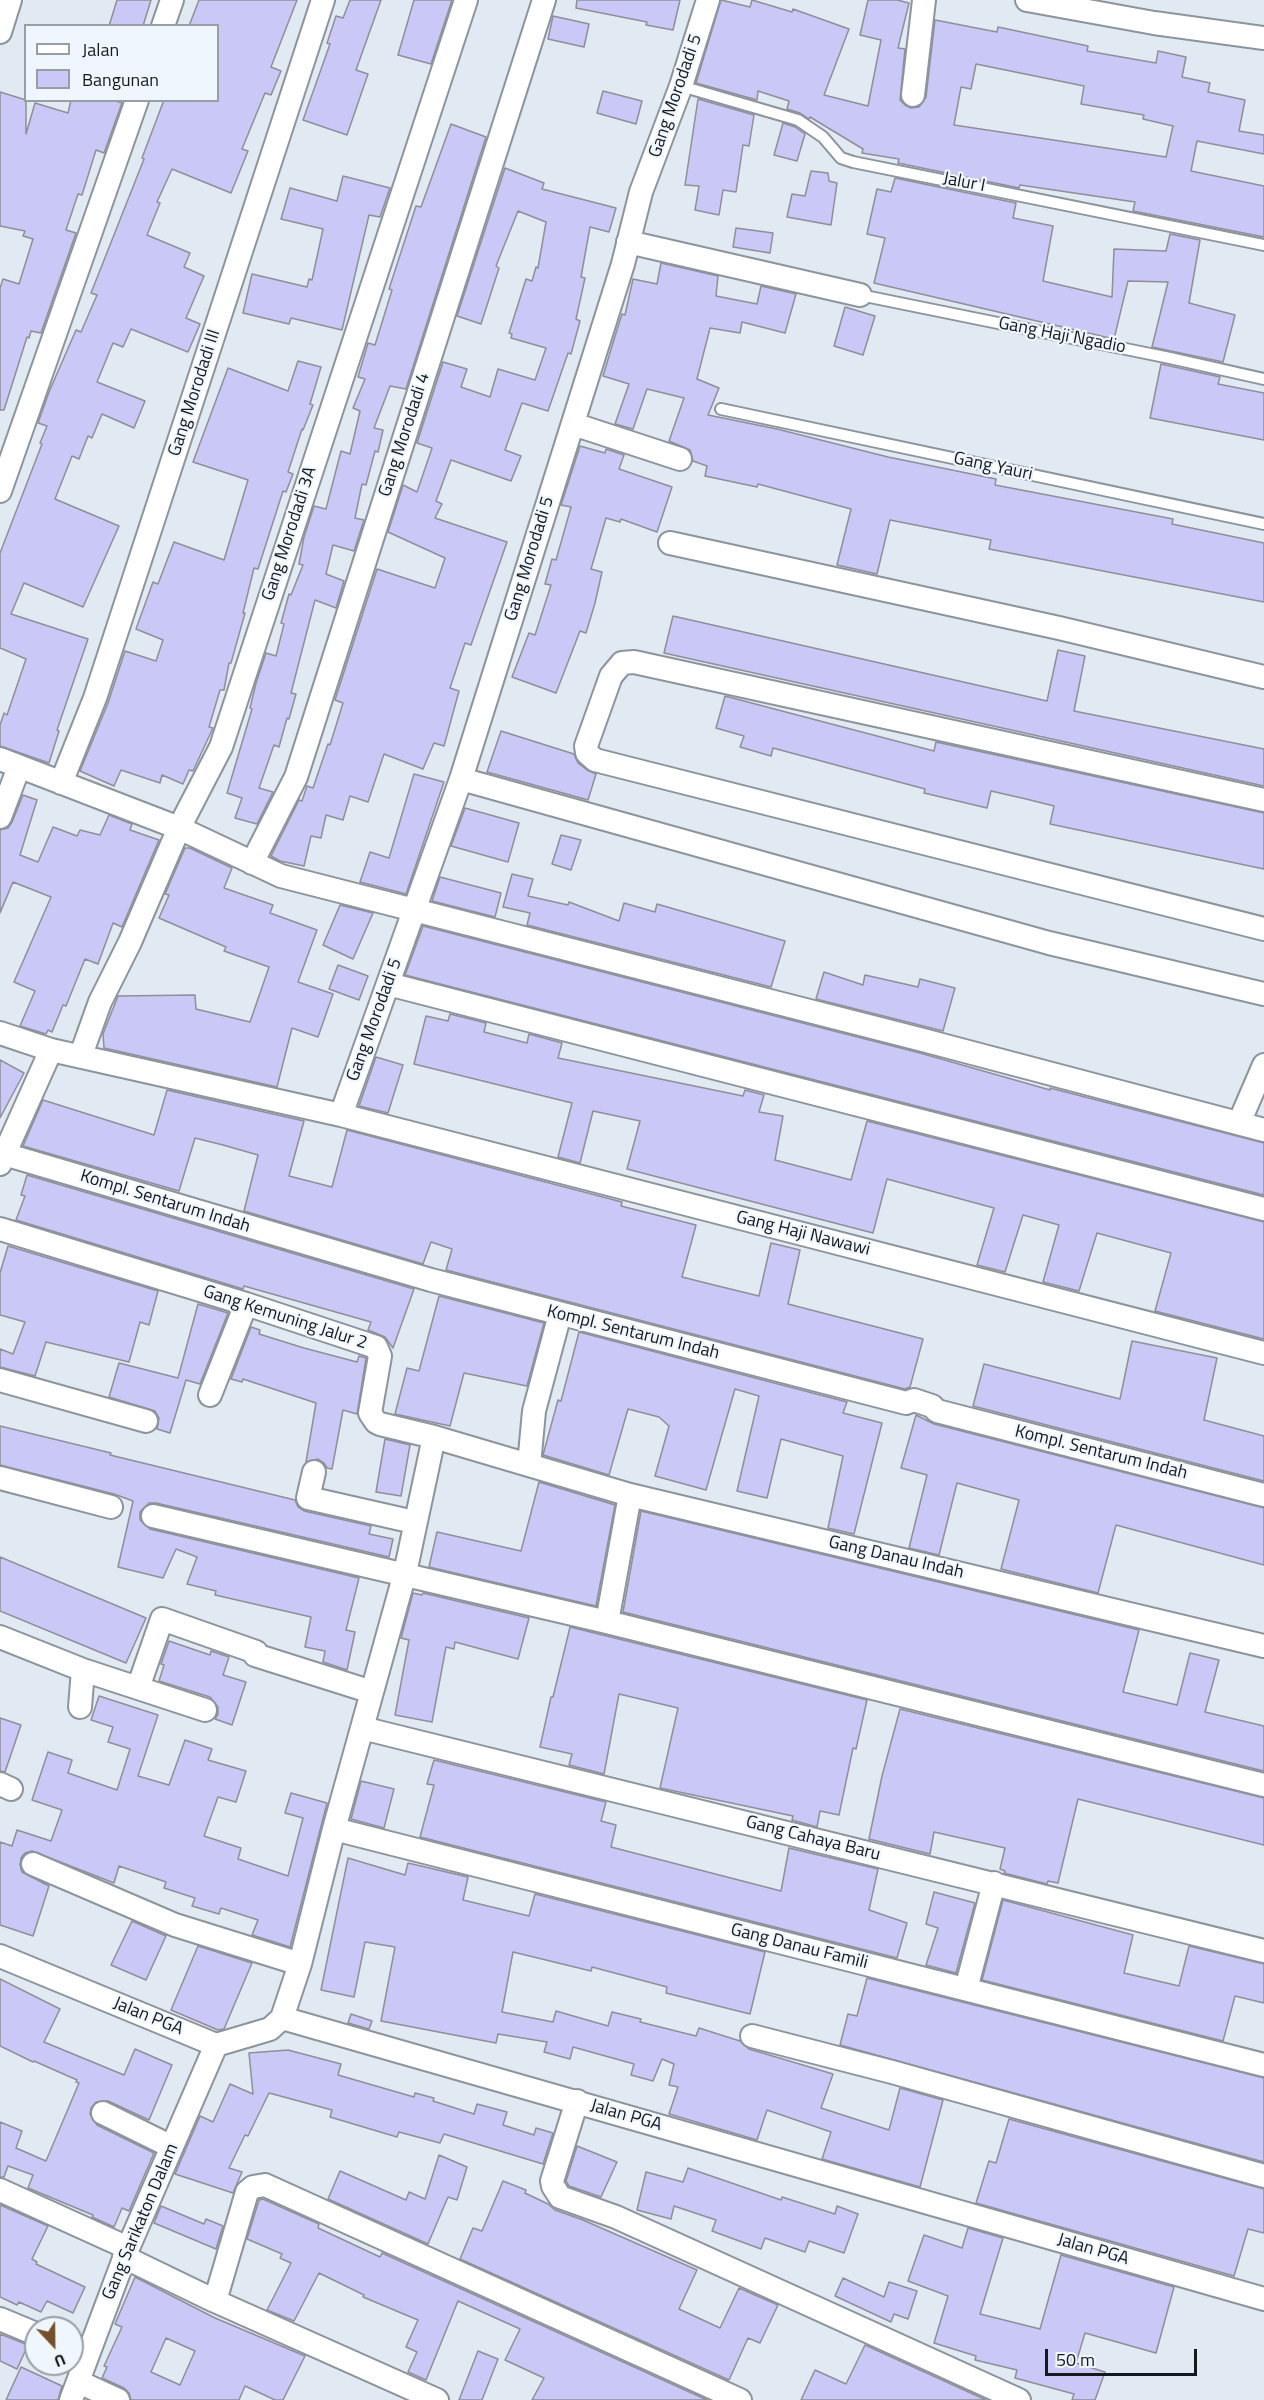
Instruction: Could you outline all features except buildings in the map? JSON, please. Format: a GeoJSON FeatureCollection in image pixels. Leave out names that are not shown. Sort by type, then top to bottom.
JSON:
{"type":"FeatureCollection","features":[{"type":"Feature","properties":{"kind":"street"},"geometry":{"type":"LineString","coordinates":[[0,32],[10,0]]}},
{"type":"Feature","properties":{"kind":"street"},"geometry":{"type":"LineString","coordinates":[[164,24],[172,0]]}},
{"type":"Feature","properties":{"kind":"street","name":"Gang Morodadi III"},"geometry":{"type":"LineString","coordinates":[[61,783],[95,698],[322,0]]}},
{"type":"Feature","properties":{"kind":"street","name":"Gang Morodadi 3A"},"geometry":{"type":"LineString","coordinates":[[81,1055],[100,1002],[130,942],[179,828],[220,747],[466,0]]}},
{"type":"Feature","properties":{"kind":"street","name":"Gang Morodadi 4"},"geometry":{"type":"LineString","coordinates":[[252,863],[296,777],[544,0]]}},
{"type":"Feature","properties":{"kind":"street","name":"Gang Morodadi 5"},"geometry":{"type":"LineString","coordinates":[[341,1115],[461,779],[623,264],[641,192],[681,86],[708,0]]}},
{"type":"Feature","properties":{"kind":"street"},"geometry":{"type":"LineString","coordinates":[[913,95],[924,0]]}},
{"type":"Feature","properties":{"kind":"street"},"geometry":{"type":"LineString","coordinates":[[1027,0],[1154,23],[1264,38]]}},
{"type":"Feature","properties":{"kind":"street"},"geometry":{"type":"LineString","coordinates":[[0,491],[135,102]]}},
{"type":"Feature","properties":{"kind":"street"},"geometry":{"type":"LineString","coordinates":[[628,242],[860,295]]}},
{"type":"Feature","properties":{"kind":"street"},"geometry":{"type":"LineString","coordinates":[[573,424],[680,459]]}},
{"type":"Feature","properties":{"kind":"street"},"geometry":{"type":"LineString","coordinates":[[670,543],[1059,628],[1264,677]]}},
{"type":"Feature","properties":{"kind":"street"},"geometry":{"type":"LineString","coordinates":[[1264,800],[634,662],[622,663],[611,676],[586,746],[587,753],[595,760],[1264,929]]}},
{"type":"Feature","properties":{"kind":"street"},"geometry":{"type":"LineString","coordinates":[[0,817],[10,763],[179,828],[281,876],[923,1040],[1264,1130]]}},
{"type":"Feature","properties":{"kind":"street"},"geometry":{"type":"LineString","coordinates":[[461,779],[1049,943],[1264,994]]}},
{"type":"Feature","properties":{"kind":"street"},"geometry":{"type":"LineString","coordinates":[[388,984],[1264,1209]]}},
{"type":"Feature","properties":{"kind":"street","name":"Gang Haji Nawawi"},"geometry":{"type":"LineString","coordinates":[[0,1033],[51,1050],[341,1115],[1264,1353]]}},
{"type":"Feature","properties":{"kind":"street"},"geometry":{"type":"LineString","coordinates":[[2,1159],[51,1050]]}},
{"type":"Feature","properties":{"kind":"street"},"geometry":{"type":"LineString","coordinates":[[1239,1123],[1264,1065]]}},
{"type":"Feature","properties":{"kind":"street","name":"Kompl. Sentarum Indah"},"geometry":{"type":"LineString","coordinates":[[2,1159],[430,1280],[906,1403],[914,1400],[932,1406],[937,1411],[1264,1495]]}},
{"type":"Feature","properties":{"kind":"street","name":"Gang Kemuning Jalur 2"},"geometry":{"type":"LineString","coordinates":[[0,1229],[246,1304],[376,1347],[380,1356],[370,1405],[374,1420],[380,1424],[529,1465]]}},
{"type":"Feature","properties":{"kind":"street"},"geometry":{"type":"LineString","coordinates":[[210,1395],[246,1304]]}},
{"type":"Feature","properties":{"kind":"street"},"geometry":{"type":"LineString","coordinates":[[529,1465],[534,1411],[560,1314]]}},
{"type":"Feature","properties":{"kind":"street"},"geometry":{"type":"LineString","coordinates":[[0,1380],[146,1420]]}},
{"type":"Feature","properties":{"kind":"street"},"geometry":{"type":"LineString","coordinates":[[216,2045],[270,2029],[282,2018],[300,1964],[334,1829],[405,1573],[414,1522],[434,1437]]}},
{"type":"Feature","properties":{"kind":"street","name":"Gang Danau Indah"},"geometry":{"type":"LineString","coordinates":[[529,1465],[630,1495],[1264,1646]]}},
{"type":"Feature","properties":{"kind":"street"},"geometry":{"type":"LineString","coordinates":[[315,1472],[308,1498],[414,1522]]}},
{"type":"Feature","properties":{"kind":"street"},"geometry":{"type":"LineString","coordinates":[[0,1478],[111,1507]]}},
{"type":"Feature","properties":{"kind":"street"},"geometry":{"type":"LineString","coordinates":[[607,1622],[630,1495]]}},
{"type":"Feature","properties":{"kind":"street"},"geometry":{"type":"LineString","coordinates":[[153,1516],[405,1573],[1264,1785]]}},
{"type":"Feature","properties":{"kind":"street"},"geometry":{"type":"LineString","coordinates":[[138,1688],[162,1619],[256,1652],[255,1655],[372,1692]]}},
{"type":"Feature","properties":{"kind":"street"},"geometry":{"type":"LineString","coordinates":[[0,1636],[83,1670],[205,1710]]}},
{"type":"Feature","properties":{"kind":"street"},"geometry":{"type":"LineString","coordinates":[[80,1707],[83,1670]]}},
{"type":"Feature","properties":{"kind":"street","name":"Gang Cahaya Baru"},"geometry":{"type":"LineString","coordinates":[[362,1728],[1264,1951]]}},
{"type":"Feature","properties":{"kind":"street","name":"Gang Danau Famili"},"geometry":{"type":"LineString","coordinates":[[334,1829],[1264,2065]]}},
{"type":"Feature","properties":{"kind":"street"},"geometry":{"type":"LineString","coordinates":[[33,1864],[175,1925],[300,1964]]}},
{"type":"Feature","properties":{"kind":"street"},"geometry":{"type":"LineString","coordinates":[[966,1989],[994,1883]]}},
{"type":"Feature","properties":{"kind":"street","name":"Jalan PGA"},"geometry":{"type":"LineString","coordinates":[[0,1956],[216,2045]]}},
{"type":"Feature","properties":{"kind":"street","name":"Jalan PGA"},"geometry":{"type":"LineString","coordinates":[[282,2018],[1264,2299]]}},
{"type":"Feature","properties":{"kind":"street"},"geometry":{"type":"LineString","coordinates":[[752,2036],[902,2075],[1264,2176]]}},
{"type":"Feature","properties":{"kind":"street","name":"Gang Sarikaton Dalam"},"geometry":{"type":"LineString","coordinates":[[84,2344],[216,2045]]}},
{"type":"Feature","properties":{"kind":"street"},"geometry":{"type":"LineString","coordinates":[[577,2102],[552,2181],[560,2197],[615,2217],[1019,2400]]}},
{"type":"Feature","properties":{"kind":"street"},"geometry":{"type":"LineString","coordinates":[[104,2113],[172,2147]]}},
{"type":"Feature","properties":{"kind":"street"},"geometry":{"type":"LineString","coordinates":[[216,2301],[247,2192],[253,2187],[265,2185],[740,2400]]}},
{"type":"Feature","properties":{"kind":"street"},"geometry":{"type":"LineString","coordinates":[[0,2190],[126,2252],[216,2301],[437,2400]]}},
{"type":"Feature","properties":{"kind":"street"},"geometry":{"type":"LineString","coordinates":[[0,2319],[24,2329]]}},
{"type":"Feature","properties":{"kind":"street","name":"Gang Sarikaton Dalam"},"geometry":{"type":"LineString","coordinates":[[75,2391],[77,2376]]}},
{"type":"Feature","properties":{"kind":"street"},"geometry":{"type":"LineString","coordinates":[[75,2391],[118,2400]]}},
{"type":"Feature","properties":{"kind":"lane","name":"Jalur I"},"geometry":{"type":"LineString","coordinates":[[681,86],[798,120],[823,137],[841,158],[853,162],[1264,245]]}},
{"type":"Feature","properties":{"kind":"lane","name":"Gang Haji Ngadio"},"geometry":{"type":"LineString","coordinates":[[860,295],[1264,379]]}},
{"type":"Feature","properties":{"kind":"lane","name":"Gang Yauri"},"geometry":{"type":"LineString","coordinates":[[721,409],[1264,524]]}}]}
